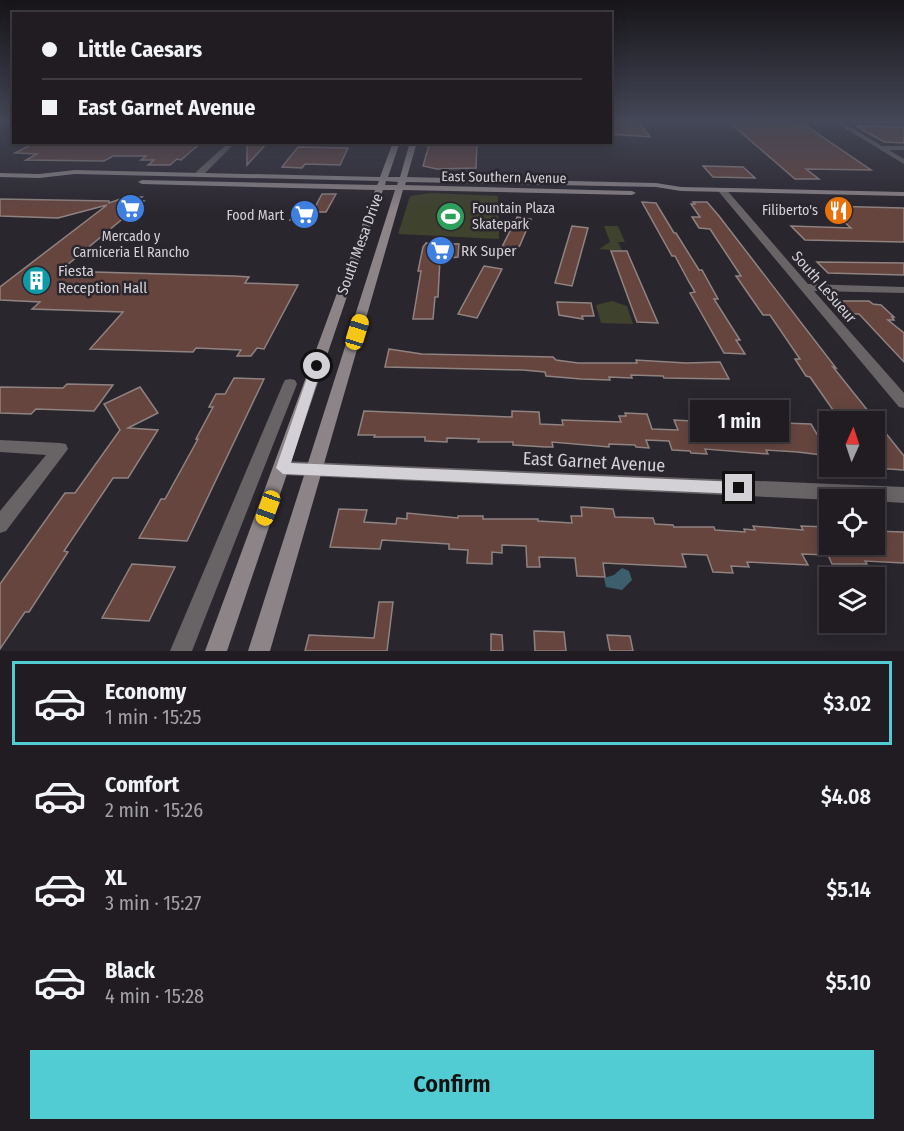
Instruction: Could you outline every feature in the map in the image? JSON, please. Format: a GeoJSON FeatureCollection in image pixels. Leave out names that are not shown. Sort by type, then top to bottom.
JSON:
{"type":"FeatureCollection","features":[{"type":"Feature","properties":{"kind":"main road","name":"South Mesa Drive"},"geometry":{"type":"LineString","coordinates":[[216,651],[283,468],[353,259],[394,151]]}},
{"type":"Feature","properties":{"kind":"main road","name":"South Mesa Drive"},"geometry":{"type":"LineString","coordinates":[[259,651],[411,151]]}},
{"type":"Feature","properties":{"kind":"main road","name":"East Southern Avenue"},"geometry":{"type":"LineString","coordinates":[[0,175],[39,176],[75,172],[199,174],[382,183],[401,188],[663,193],[681,189]]}},
{"type":"Feature","properties":{"kind":"main road"},"geometry":{"type":"LineString","coordinates":[[108,181],[179,179],[199,174]]}},
{"type":"Feature","properties":{"kind":"main road","name":"East Southern Avenue"},"geometry":{"type":"LineString","coordinates":[[39,176],[63,180],[108,181],[382,183],[404,178],[656,185],[681,189],[904,194]]}},
{"type":"Feature","properties":{"kind":"main road"},"geometry":{"type":"LineString","coordinates":[[532,191],[600,188],[623,184]]}},
{"type":"Feature","properties":{"kind":"street"},"geometry":{"type":"LineString","coordinates":[[199,174],[223,151]]}},
{"type":"Feature","properties":{"kind":"street"},"geometry":{"type":"LineString","coordinates":[[887,151],[904,162]]}},
{"type":"Feature","properties":{"kind":"street","name":"South LeSueur"},"geometry":{"type":"LineString","coordinates":[[722,190],[904,403]]}},
{"type":"Feature","properties":{"kind":"street"},"geometry":{"type":"LineString","coordinates":[[805,287],[904,290]]}},
{"type":"Feature","properties":{"kind":"street"},"geometry":{"type":"LineString","coordinates":[[181,651],[290,384]]}},
{"type":"Feature","properties":{"kind":"street"},"geometry":{"type":"LineString","coordinates":[[0,446],[60,449],[0,525]]}},
{"type":"Feature","properties":{"kind":"street","name":"East Garnet Avenue"},"geometry":{"type":"LineString","coordinates":[[283,468],[904,495]]}},
{"type":"Feature","properties":{"kind":"green space","name":"Fountain Plaza Skatepark"},"geometry":{"type":"Polygon","coordinates":[[[431,193],[498,196],[499,239],[398,234],[410,196],[431,193]]]}},
{"type":"Feature","properties":{"kind":"green space"},"geometry":{"type":"Polygon","coordinates":[[[604,226],[618,226],[625,242],[618,242],[622,251],[599,249],[610,242],[604,226]]]}},
{"type":"Feature","properties":{"kind":"green space"},"geometry":{"type":"Polygon","coordinates":[[[612,301],[627,306],[633,324],[601,323],[596,305],[612,301]]]}},
{"type":"Feature","properties":{"kind":"water"},"geometry":{"type":"Polygon","coordinates":[[[622,568],[629,571],[632,580],[622,590],[606,587],[604,578],[614,575],[622,568]]]}},
{"type":"Feature","properties":{"kind":"building"},"geometry":{"type":"Polygon","coordinates":[[[191,151],[170,165],[148,165],[154,160],[141,160],[146,156],[113,156],[104,161],[26,160],[37,154],[15,153],[191,151]]]}},
{"type":"Feature","properties":{"kind":"building"},"geometry":{"type":"Polygon","coordinates":[[[247,151],[259,151],[247,165],[247,151]]]}},
{"type":"Feature","properties":{"kind":"building"},"geometry":{"type":"Polygon","coordinates":[[[294,151],[346,151],[340,165],[305,164],[302,168],[282,167],[294,151]]]}},
{"type":"Feature","properties":{"kind":"building"},"geometry":{"type":"Polygon","coordinates":[[[427,151],[477,151],[476,168],[437,169],[423,166],[427,151]]]}},
{"type":"Feature","properties":{"kind":"building"},"geometry":{"type":"Polygon","coordinates":[[[763,151],[844,151],[871,170],[806,169],[819,179],[795,179],[763,151]]]}},
{"type":"Feature","properties":{"kind":"building"},"geometry":{"type":"Polygon","coordinates":[[[703,166],[743,167],[755,178],[713,177],[703,166]]]}},
{"type":"Feature","properties":{"kind":"building"},"geometry":{"type":"Polygon","coordinates":[[[322,194],[336,194],[326,212],[319,212],[315,220],[290,220],[297,208],[314,209],[322,194]]]}},
{"type":"Feature","properties":{"kind":"building"},"geometry":{"type":"Polygon","coordinates":[[[126,197],[142,197],[138,200],[144,201],[60,271],[234,276],[249,277],[245,283],[298,285],[264,349],[257,348],[251,356],[237,356],[241,350],[196,348],[193,352],[90,349],[123,312],[32,309],[40,302],[0,300],[0,287],[107,205],[58,218],[0,216],[0,199],[109,201],[109,203],[126,197]]]}},
{"type":"Feature","properties":{"kind":"building"},"geometry":{"type":"Polygon","coordinates":[[[642,202],[656,203],[699,270],[702,270],[718,299],[714,299],[740,340],[736,340],[745,354],[724,353],[690,293],[695,292],[642,202]]]}},
{"type":"Feature","properties":{"kind":"building"},"geometry":{"type":"Polygon","coordinates":[[[693,202],[707,202],[719,216],[868,411],[834,411],[810,377],[806,376],[795,359],[800,359],[770,315],[763,315],[736,276],[741,276],[710,229],[699,228],[692,217],[700,217],[691,204],[695,204],[693,202]]]}},
{"type":"Feature","properties":{"kind":"building"},"geometry":{"type":"Polygon","coordinates":[[[826,206],[904,208],[904,242],[805,240],[791,226],[851,228],[826,206]]]}},
{"type":"Feature","properties":{"kind":"building"},"geometry":{"type":"Polygon","coordinates":[[[517,217],[531,219],[520,245],[517,249],[502,247],[517,217]]]}},
{"type":"Feature","properties":{"kind":"building"},"geometry":{"type":"Polygon","coordinates":[[[572,226],[588,228],[572,286],[555,283],[572,226]]]}},
{"type":"Feature","properties":{"kind":"building"},"geometry":{"type":"Polygon","coordinates":[[[426,243],[459,244],[458,257],[440,259],[438,297],[435,297],[433,319],[413,319],[421,271],[418,271],[426,243]]]}},
{"type":"Feature","properties":{"kind":"building"},"geometry":{"type":"Polygon","coordinates":[[[611,251],[627,251],[658,323],[637,322],[611,251]]]}},
{"type":"Feature","properties":{"kind":"building"},"geometry":{"type":"Polygon","coordinates":[[[817,262],[904,263],[904,275],[828,273],[817,262]]]}},
{"type":"Feature","properties":{"kind":"building"},"geometry":{"type":"Polygon","coordinates":[[[484,266],[502,269],[477,318],[458,314],[484,266]]]}},
{"type":"Feature","properties":{"kind":"building"},"geometry":{"type":"Polygon","coordinates":[[[841,301],[869,301],[881,305],[894,317],[892,317],[894,320],[888,320],[904,333],[904,362],[859,314],[853,314],[841,301]]]}},
{"type":"Feature","properties":{"kind":"building"},"geometry":{"type":"Polygon","coordinates":[[[557,302],[591,303],[594,316],[582,316],[583,319],[559,315],[557,302]]]}},
{"type":"Feature","properties":{"kind":"building"},"geometry":{"type":"Polygon","coordinates":[[[389,349],[422,354],[553,357],[556,360],[578,363],[637,363],[636,360],[686,363],[720,362],[729,379],[631,375],[632,378],[609,377],[610,380],[581,379],[546,376],[545,372],[523,370],[385,367],[389,349]]]}},
{"type":"Feature","properties":{"kind":"building"},"geometry":{"type":"Polygon","coordinates":[[[234,378],[264,379],[187,541],[139,538],[161,499],[165,499],[198,439],[196,439],[213,407],[209,407],[216,394],[225,394],[234,378]]]}},
{"type":"Feature","properties":{"kind":"building"},"geometry":{"type":"Polygon","coordinates":[[[67,384],[113,385],[94,411],[36,409],[31,414],[0,413],[0,387],[63,388],[67,384]]]}},
{"type":"Feature","properties":{"kind":"building"},"geometry":{"type":"Polygon","coordinates":[[[140,387],[158,413],[128,428],[158,430],[128,478],[113,478],[64,551],[68,552],[29,612],[25,612],[0,649],[0,584],[65,493],[75,493],[120,430],[104,404],[140,387]]]}},
{"type":"Feature","properties":{"kind":"building"},"geometry":{"type":"Polygon","coordinates":[[[364,411],[512,417],[512,411],[539,412],[540,424],[563,425],[562,420],[621,422],[619,416],[626,416],[625,413],[647,414],[652,429],[678,430],[674,420],[693,421],[695,425],[732,427],[729,421],[811,424],[819,437],[819,455],[766,450],[768,454],[705,449],[707,454],[691,453],[690,451],[672,450],[669,441],[646,440],[649,448],[635,445],[609,444],[609,447],[552,442],[553,447],[546,447],[513,445],[513,442],[478,442],[479,439],[447,438],[447,442],[425,441],[425,437],[358,435],[364,411]]]}},
{"type":"Feature","properties":{"kind":"building"},"geometry":{"type":"Polygon","coordinates":[[[885,432],[904,456],[904,470],[885,469],[885,432]]]}},
{"type":"Feature","properties":{"kind":"building"},"geometry":{"type":"Polygon","coordinates":[[[581,507],[613,509],[615,517],[653,518],[655,524],[673,525],[674,527],[714,527],[715,530],[745,532],[744,529],[755,530],[753,526],[803,530],[801,526],[819,527],[819,555],[802,554],[808,565],[747,562],[749,567],[731,566],[733,573],[713,572],[707,555],[682,554],[686,567],[603,563],[605,577],[577,576],[575,558],[539,557],[540,567],[527,567],[526,546],[502,545],[502,553],[492,552],[492,564],[467,563],[468,550],[449,549],[449,544],[382,540],[380,549],[330,547],[339,509],[367,510],[364,522],[396,524],[397,518],[407,519],[407,513],[458,518],[458,516],[483,516],[483,519],[538,519],[538,521],[572,523],[571,516],[582,516],[581,507]]]}},
{"type":"Feature","properties":{"kind":"building"},"geometry":{"type":"Polygon","coordinates":[[[885,531],[904,532],[904,563],[865,561],[867,564],[832,564],[828,555],[885,555],[885,531]]]}},
{"type":"Feature","properties":{"kind":"building"},"geometry":{"type":"Polygon","coordinates":[[[132,564],[175,567],[149,621],[102,618],[132,564]]]}},
{"type":"Feature","properties":{"kind":"building"},"geometry":{"type":"Polygon","coordinates":[[[379,602],[393,602],[387,651],[305,651],[309,635],[374,638],[379,602]]]}},
{"type":"Feature","properties":{"kind":"building"},"geometry":{"type":"Polygon","coordinates":[[[534,631],[564,632],[566,651],[535,651],[534,631]]]}},
{"type":"Feature","properties":{"kind":"building"},"geometry":{"type":"Polygon","coordinates":[[[491,634],[502,635],[503,651],[491,651],[491,634]]]}},
{"type":"Feature","properties":{"kind":"building"},"geometry":{"type":"Polygon","coordinates":[[[607,635],[630,636],[633,651],[610,651],[607,635]]]}},
{"type":"Feature","properties":{"kind":"place","name":"Mercado y Carniceria El Rancho"},"geometry":{"type":"Point","coordinates":[131,209]}},
{"type":"Feature","properties":{"kind":"place","name":"Filiberto's"},"geometry":{"type":"Point","coordinates":[839,210]}},
{"type":"Feature","properties":{"kind":"place","name":"Food Mart"},"geometry":{"type":"Point","coordinates":[305,215]}},
{"type":"Feature","properties":{"kind":"place","name":"Fountain Plaza Skatepark"},"geometry":{"type":"Point","coordinates":[451,216]}},
{"type":"Feature","properties":{"kind":"place","name":"RK Super"},"geometry":{"type":"Point","coordinates":[440,251]}},
{"type":"Feature","properties":{"kind":"place","name":"Fiesta Reception Hall"},"geometry":{"type":"Point","coordinates":[37,280]}},
{"type":"Feature","properties":{"kind":"route"},"geometry":{"type":"LineString","coordinates":[[317,366],[283,468],[739,488]]}}]}
